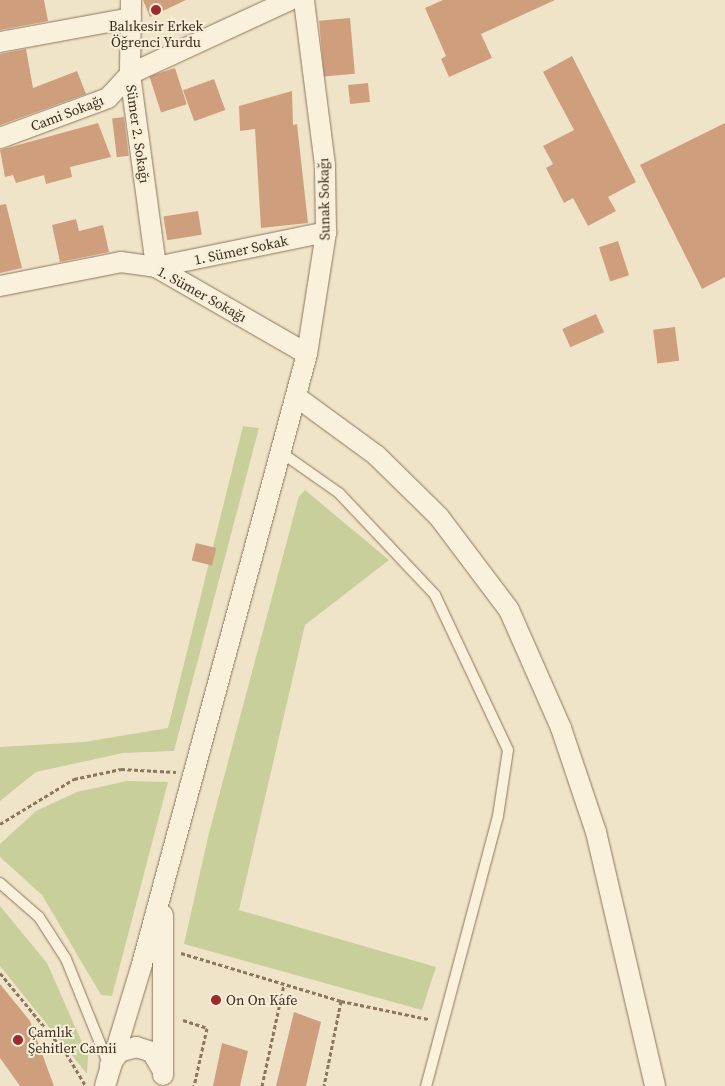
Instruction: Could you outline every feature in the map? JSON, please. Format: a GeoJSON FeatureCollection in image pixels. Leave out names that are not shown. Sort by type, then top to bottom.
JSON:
{"type":"FeatureCollection","features":[{"type":"Feature","properties":{"kind":"street","name":"Cami Sokağı"},"geometry":{"type":"LineString","coordinates":[[0,138],[108,98],[130,74],[290,0]]}},
{"type":"Feature","properties":{"kind":"street","name":"Sunak Sokağı"},"geometry":{"type":"LineString","coordinates":[[163,885],[243,581],[298,398],[307,354],[326,232],[325,165],[304,0]]}},
{"type":"Feature","properties":{"kind":"street","name":"Sümer 2. Sokağı"},"geometry":{"type":"LineString","coordinates":[[131,9],[130,74],[156,267]]}},
{"type":"Feature","properties":{"kind":"street"},"geometry":{"type":"LineString","coordinates":[[0,42],[131,9]]}},
{"type":"Feature","properties":{"kind":"street","name":"1. Sümer Sokak"},"geometry":{"type":"LineString","coordinates":[[156,267],[326,232]]}},
{"type":"Feature","properties":{"kind":"street","name":"1. Sümer Sokağı"},"geometry":{"type":"LineString","coordinates":[[0,286],[121,262],[156,267],[307,354]]}},
{"type":"Feature","properties":{"kind":"street"},"geometry":{"type":"LineString","coordinates":[[298,398],[376,456],[439,517],[509,610],[561,728],[596,832],[655,1086]]}},
{"type":"Feature","properties":{"kind":"street"},"geometry":{"type":"LineString","coordinates":[[162,1080],[163,885]]}},
{"type":"Feature","properties":{"kind":"street"},"geometry":{"type":"LineString","coordinates":[[110,1076],[163,885]]}},
{"type":"Feature","properties":{"kind":"street"},"geometry":{"type":"LineString","coordinates":[[105,1086],[119,1052],[136,1047],[152,1052],[162,1080]]}},
{"type":"Feature","properties":{"kind":"lane"},"geometry":{"type":"LineString","coordinates":[[282,453],[339,492],[434,595],[508,750],[498,816],[426,1086]]}},
{"type":"Feature","properties":{"kind":"lane"},"geometry":{"type":"LineString","coordinates":[[0,883],[39,917],[66,959],[110,1076]]}},
{"type":"Feature","properties":{"kind":"path"},"geometry":{"type":"LineString","coordinates":[[177,781],[182,762]]}},
{"type":"Feature","properties":{"kind":"path"},"geometry":{"type":"LineString","coordinates":[[0,824],[74,779],[121,769],[179,772]]}},
{"type":"Feature","properties":{"kind":"path"},"geometry":{"type":"LineString","coordinates":[[174,951],[341,1001],[428,1019]]}},
{"type":"Feature","properties":{"kind":"path"},"geometry":{"type":"LineString","coordinates":[[0,973],[66,1053],[86,1086]]}},
{"type":"Feature","properties":{"kind":"path"},"geometry":{"type":"LineString","coordinates":[[262,1086],[284,984]]}},
{"type":"Feature","properties":{"kind":"path"},"geometry":{"type":"LineString","coordinates":[[324,1086],[341,1001]]}},
{"type":"Feature","properties":{"kind":"path"},"geometry":{"type":"LineString","coordinates":[[162,1011],[207,1028],[194,1086]]}},
{"type":"Feature","properties":{"kind":"green space"},"geometry":{"type":"Polygon","coordinates":[[[243,426],[259,428],[174,751],[123,753],[36,772],[0,801],[0,747],[84,742],[168,728],[243,426]]]}},
{"type":"Feature","properties":{"kind":"green space"},"geometry":{"type":"Polygon","coordinates":[[[305,490],[389,560],[305,625],[239,910],[436,967],[422,1010],[184,944],[209,833],[299,496],[305,490]]]}},
{"type":"Feature","properties":{"kind":"green space"},"geometry":{"type":"Polygon","coordinates":[[[127,781],[168,782],[112,996],[101,995],[42,895],[0,857],[0,844],[36,811],[77,792],[127,781]]]}},
{"type":"Feature","properties":{"kind":"green space"},"geometry":{"type":"Polygon","coordinates":[[[0,906],[47,963],[88,1056],[87,1074],[0,966],[0,906]]]}},
{"type":"Feature","properties":{"kind":"building"},"geometry":{"type":"Polygon","coordinates":[[[0,0],[44,0],[48,21],[0,30],[0,0]]]}},
{"type":"Feature","properties":{"kind":"building","name":"Balıkesir Erkek Öğrenci Yurdu"},"geometry":{"type":"Polygon","coordinates":[[[143,0],[186,0],[150,17],[143,0]]]}},
{"type":"Feature","properties":{"kind":"building"},"geometry":{"type":"Polygon","coordinates":[[[443,0],[555,0],[481,34],[492,58],[449,77],[441,59],[446,56],[425,8],[443,0]]]}},
{"type":"Feature","properties":{"kind":"building"},"geometry":{"type":"Polygon","coordinates":[[[350,18],[355,74],[324,76],[319,21],[350,18]]]}},
{"type":"Feature","properties":{"kind":"building"},"geometry":{"type":"Polygon","coordinates":[[[26,49],[33,88],[77,71],[86,94],[0,125],[0,54],[26,49]]]}},
{"type":"Feature","properties":{"kind":"building"},"geometry":{"type":"Polygon","coordinates":[[[572,56],[636,182],[608,197],[616,211],[588,226],[573,198],[564,203],[546,168],[553,164],[543,146],[574,130],[543,72],[572,56]]]}},
{"type":"Feature","properties":{"kind":"building"},"geometry":{"type":"Polygon","coordinates":[[[175,68],[187,104],[161,112],[149,76],[175,68]]]}},
{"type":"Feature","properties":{"kind":"building"},"geometry":{"type":"Polygon","coordinates":[[[214,79],[225,110],[194,121],[183,90],[214,79]]]}},
{"type":"Feature","properties":{"kind":"building"},"geometry":{"type":"Polygon","coordinates":[[[368,83],[370,102],[350,104],[348,85],[368,83]]]}},
{"type":"Feature","properties":{"kind":"building"},"geometry":{"type":"Polygon","coordinates":[[[292,91],[293,125],[297,124],[308,223],[261,228],[255,129],[240,131],[239,106],[292,91]]]}},
{"type":"Feature","properties":{"kind":"building"},"geometry":{"type":"Polygon","coordinates":[[[124,117],[129,156],[117,157],[112,118],[124,117]]]}},
{"type":"Feature","properties":{"kind":"building"},"geometry":{"type":"Polygon","coordinates":[[[98,123],[111,157],[70,167],[72,177],[46,184],[44,175],[16,183],[13,175],[5,177],[0,150],[98,123]]]}},
{"type":"Feature","properties":{"kind":"building"},"geometry":{"type":"Polygon","coordinates":[[[725,123],[725,277],[702,289],[640,165],[725,123]]]}},
{"type":"Feature","properties":{"kind":"building"},"geometry":{"type":"Polygon","coordinates":[[[6,204],[22,268],[0,273],[0,205],[6,204]]]}},
{"type":"Feature","properties":{"kind":"building"},"geometry":{"type":"Polygon","coordinates":[[[198,211],[202,235],[167,240],[163,216],[198,211]]]}},
{"type":"Feature","properties":{"kind":"building"},"geometry":{"type":"Polygon","coordinates":[[[76,219],[79,231],[103,225],[109,252],[60,262],[52,225],[76,219]]]}},
{"type":"Feature","properties":{"kind":"building"},"geometry":{"type":"Polygon","coordinates":[[[618,241],[629,275],[610,281],[599,247],[618,241]]]}},
{"type":"Feature","properties":{"kind":"building"},"geometry":{"type":"Polygon","coordinates":[[[596,314],[604,332],[570,347],[562,329],[596,314]]]}},
{"type":"Feature","properties":{"kind":"building"},"geometry":{"type":"Polygon","coordinates":[[[675,327],[679,361],[657,363],[653,330],[675,327]]]}},
{"type":"Feature","properties":{"kind":"building"},"geometry":{"type":"Polygon","coordinates":[[[196,543],[216,548],[212,566],[192,560],[196,543]]]}},
{"type":"Feature","properties":{"kind":"building","name":"Çamlık Şehitler Camii"},"geometry":{"type":"Polygon","coordinates":[[[0,984],[30,1021],[54,1086],[20,1086],[0,1058],[0,984]]]}},
{"type":"Feature","properties":{"kind":"building"},"geometry":{"type":"Polygon","coordinates":[[[294,1012],[321,1022],[306,1086],[276,1086],[294,1012]]]}},
{"type":"Feature","properties":{"kind":"building"},"geometry":{"type":"Polygon","coordinates":[[[222,1043],[248,1051],[240,1086],[213,1086],[222,1043]]]}},
{"type":"Feature","properties":{"kind":"place","name":"Balıkesir Erkek Öğrenci Yurdu"},"geometry":{"type":"Point","coordinates":[156,10]}},
{"type":"Feature","properties":{"kind":"place","name":"On On Kafe"},"geometry":{"type":"Point","coordinates":[216,1000]}},
{"type":"Feature","properties":{"kind":"place","name":"Çamlık Şehitler Camii"},"geometry":{"type":"Point","coordinates":[18,1040]}}]}
